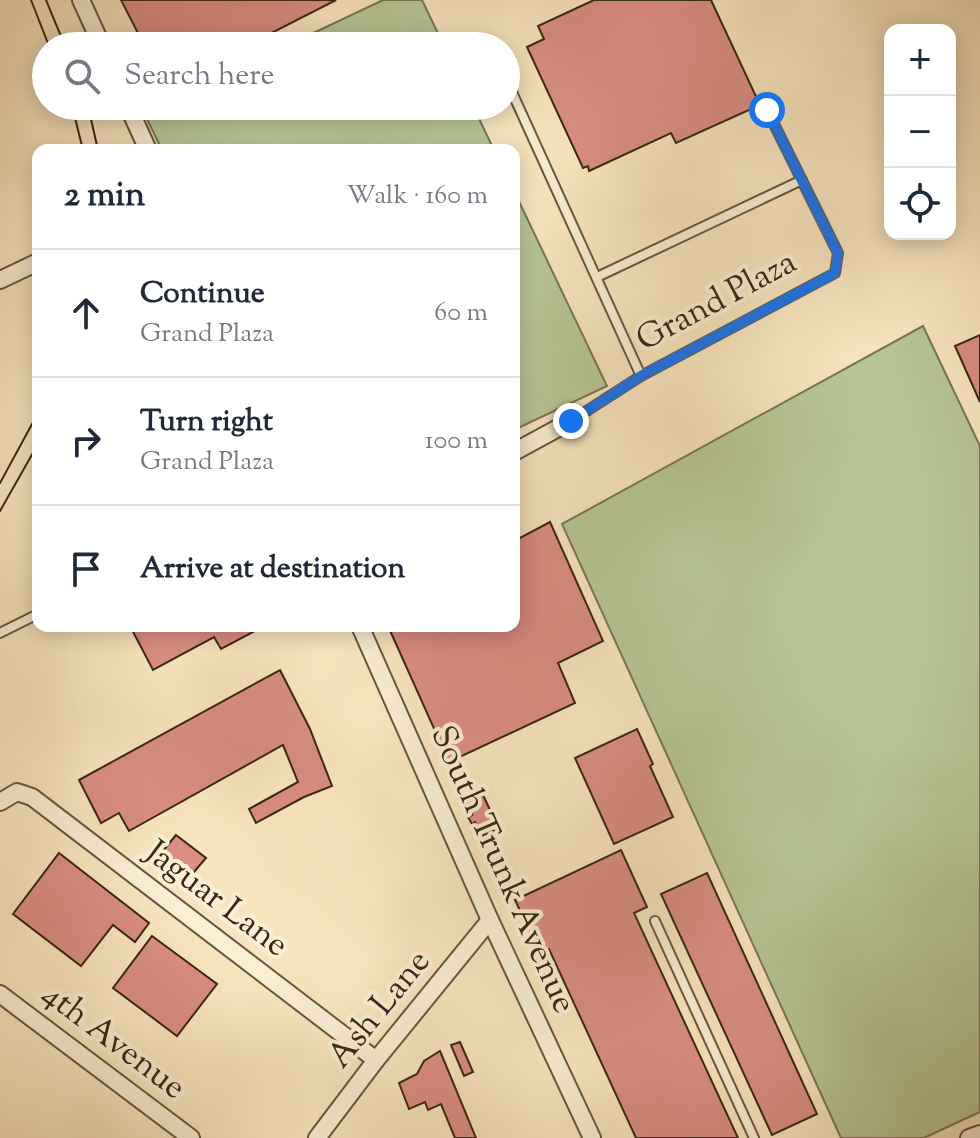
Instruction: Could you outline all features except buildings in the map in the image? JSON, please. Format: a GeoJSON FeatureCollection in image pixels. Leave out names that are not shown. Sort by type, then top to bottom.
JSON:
{"type":"FeatureCollection","features":[{"type":"Feature","properties":{"kind":"street"},"geometry":{"type":"LineString","coordinates":[[81,0],[96,32]]}},
{"type":"Feature","properties":{"kind":"street"},"geometry":{"type":"LineString","coordinates":[[134,120],[145,144]]}},
{"type":"Feature","properties":{"kind":"street"},"geometry":{"type":"LineString","coordinates":[[0,280],[32,265]]}},
{"type":"Feature","properties":{"kind":"street","name":"Grand Plaza"},"geometry":{"type":"LineString","coordinates":[[520,449],[571,421]]}},
{"type":"Feature","properties":{"kind":"street","name":"South Trunk Avenue"},"geometry":{"type":"LineString","coordinates":[[363,632],[490,920],[592,1138]]}},
{"type":"Feature","properties":{"kind":"street","name":"Jaguar Lane"},"geometry":{"type":"LineString","coordinates":[[0,802],[17,792],[32,797],[376,1060]]}},
{"type":"Feature","properties":{"kind":"street","name":"Ash Lane"},"geometry":{"type":"LineString","coordinates":[[317,1138],[490,920]]}},
{"type":"Feature","properties":{"kind":"street","name":"4th Avenue"},"geometry":{"type":"LineString","coordinates":[[0,994],[191,1138]]}},
{"type":"Feature","properties":{"kind":"street"},"geometry":{"type":"LineString","coordinates":[[969,1138],[980,1134]]}},
{"type":"Feature","properties":{"kind":"lane"},"geometry":{"type":"LineString","coordinates":[[520,109],[641,376]]}},
{"type":"Feature","properties":{"kind":"lane","name":"Grand Plaza"},"geometry":{"type":"LineString","coordinates":[[571,421],[641,376],[835,273],[838,253],[767,110]]}},
{"type":"Feature","properties":{"kind":"lane"},"geometry":{"type":"LineString","coordinates":[[597,277],[802,180]]}},
{"type":"Feature","properties":{"kind":"lane"},"geometry":{"type":"LineString","coordinates":[[0,633],[32,617]]}},
{"type":"Feature","properties":{"kind":"lane"},"geometry":{"type":"LineString","coordinates":[[655,921],[754,1138]]}},
{"type":"Feature","properties":{"kind":"green space"},"geometry":{"type":"Polygon","coordinates":[[[383,0],[422,0],[437,32],[316,32],[383,0]]]}},
{"type":"Feature","properties":{"kind":"green space"},"geometry":{"type":"Polygon","coordinates":[[[147,120],[480,120],[491,144],[159,144],[147,120]]]}},
{"type":"Feature","properties":{"kind":"green space"},"geometry":{"type":"Polygon","coordinates":[[[520,204],[607,386],[520,427],[520,204]]]}},
{"type":"Feature","properties":{"kind":"green space"},"geometry":{"type":"Polygon","coordinates":[[[923,326],[980,446],[980,1112],[924,1138],[841,1138],[562,524],[923,326]]]}},
{"type":"Feature","properties":{"kind":"tram line"},"geometry":{"type":"LineString","coordinates":[[31,0],[44,32]]}},
{"type":"Feature","properties":{"kind":"tram line"},"geometry":{"type":"LineString","coordinates":[[46,0],[59,32]]}},
{"type":"Feature","properties":{"kind":"tram line"},"geometry":{"type":"LineString","coordinates":[[76,120],[82,144]]}},
{"type":"Feature","properties":{"kind":"tram line"},"geometry":{"type":"LineString","coordinates":[[91,120],[97,144]]}},
{"type":"Feature","properties":{"kind":"tram line"},"geometry":{"type":"LineString","coordinates":[[0,483],[32,424]]}},
{"type":"Feature","properties":{"kind":"tram line"},"geometry":{"type":"LineString","coordinates":[[0,511],[32,455]]}},
{"type":"Feature","properties":{"kind":"route"},"geometry":{"type":"LineString","coordinates":[[571,421],[641,376],[835,273],[838,253],[767,110]]}}]}
